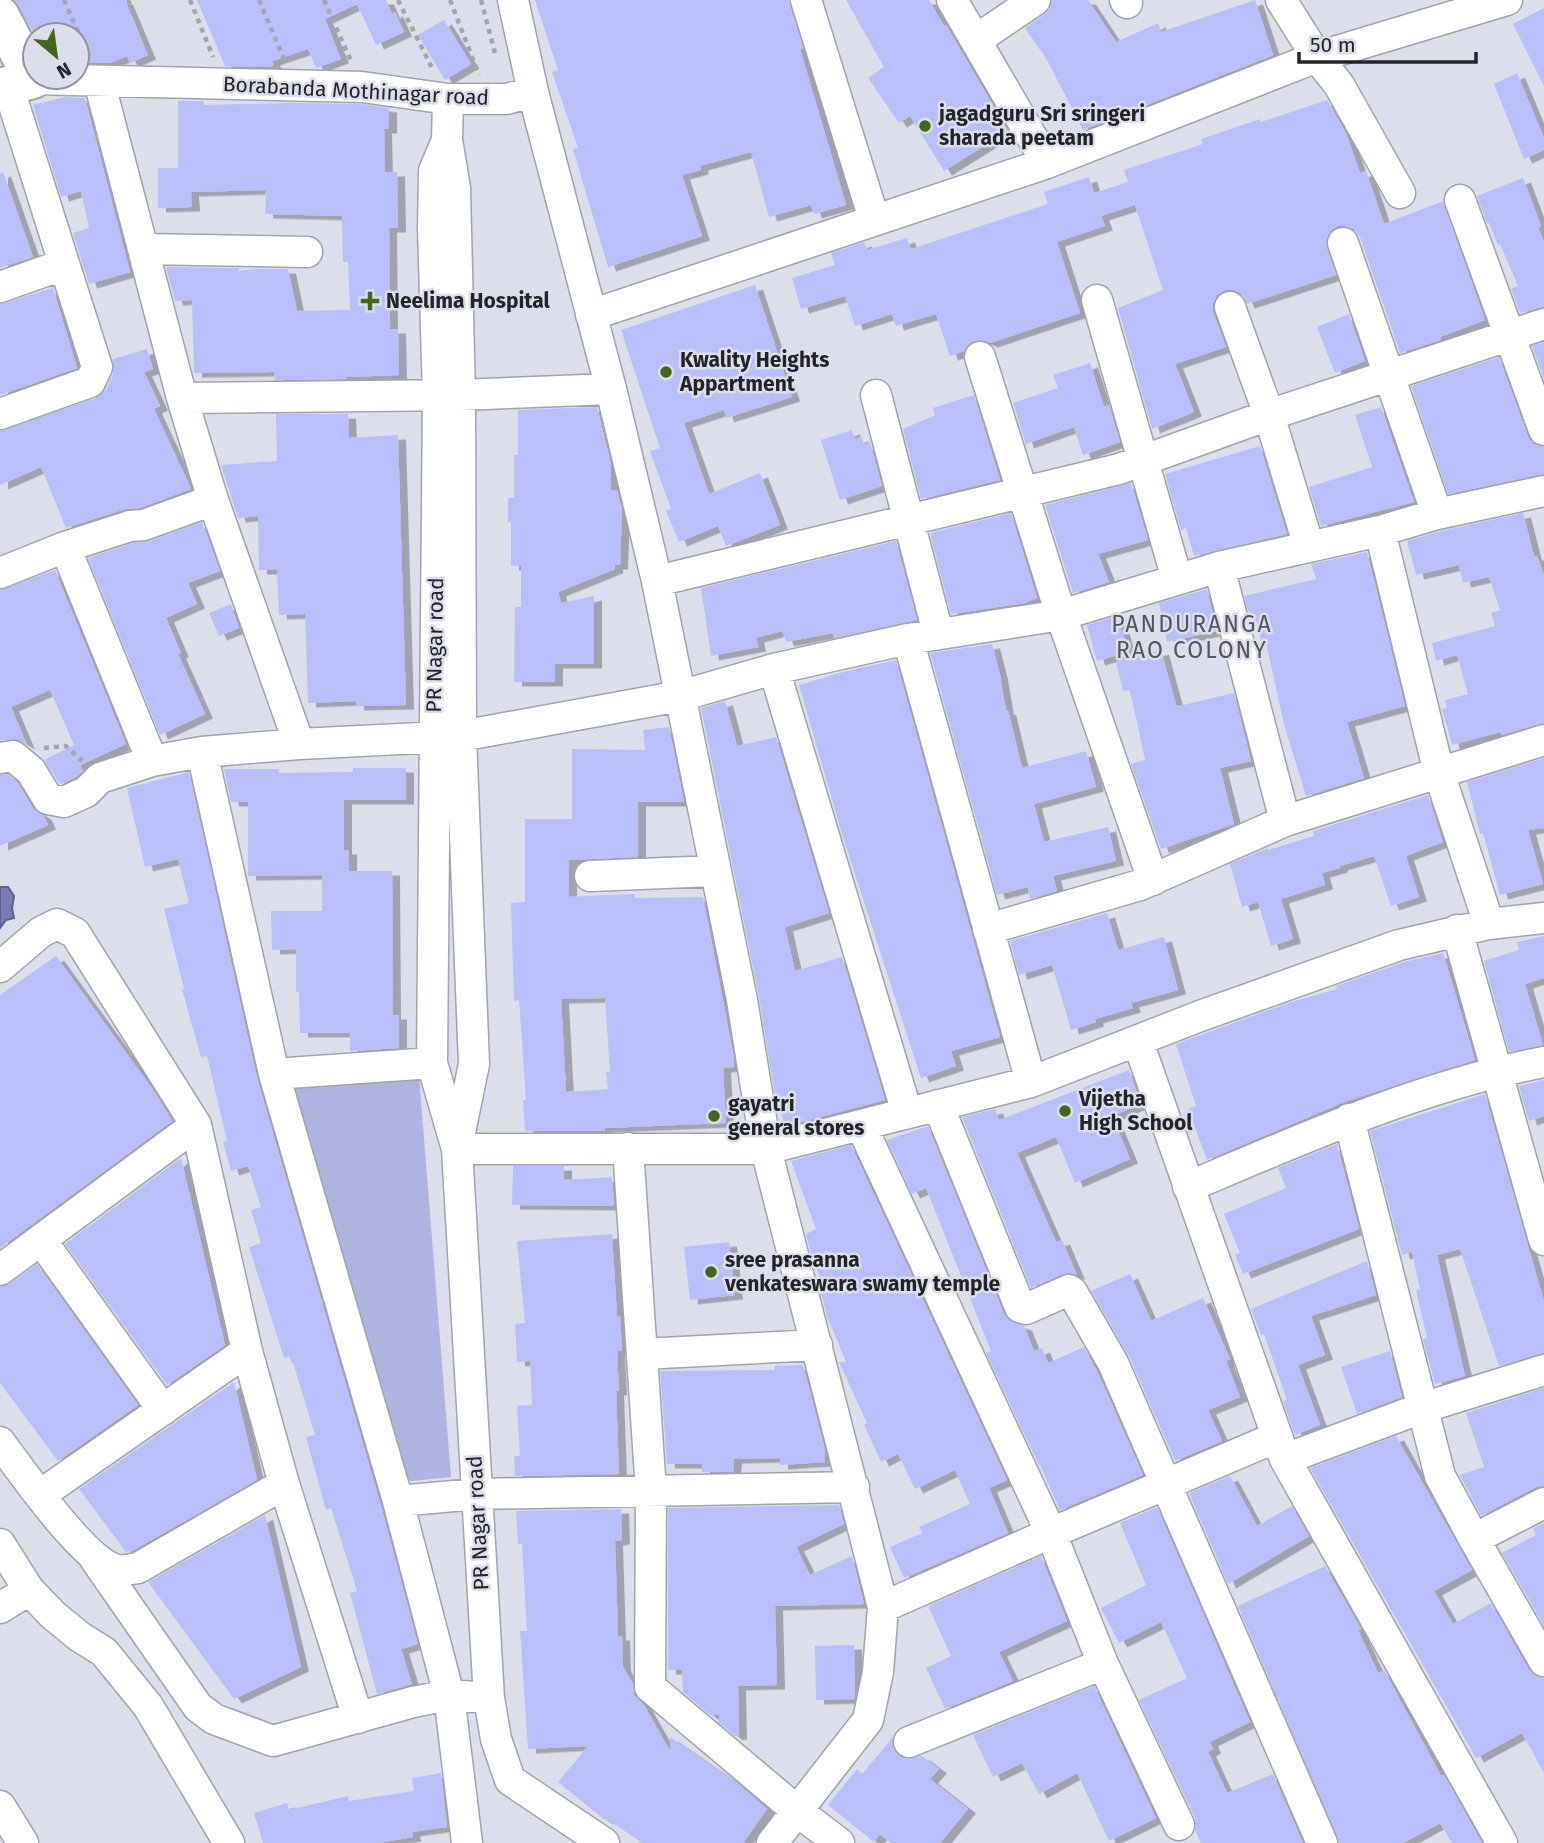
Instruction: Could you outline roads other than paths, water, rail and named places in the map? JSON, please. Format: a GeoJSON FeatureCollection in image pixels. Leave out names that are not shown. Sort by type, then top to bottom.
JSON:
{"type":"FeatureCollection","features":[{"type":"Feature","properties":{"kind":"main road"},"geometry":{"type":"LineString","coordinates":[[0,16],[14,84]]}},
{"type":"Feature","properties":{"kind":"street"},"geometry":{"type":"LineString","coordinates":[[513,0],[509,96],[591,315],[611,389],[657,581],[742,1000],[766,1149],[883,1607],[878,1672],[868,1720],[772,1843]]}},
{"type":"Feature","properties":{"kind":"street"},"geometry":{"type":"LineString","coordinates":[[806,0],[874,219]]}},
{"type":"Feature","properties":{"kind":"street"},"geometry":{"type":"LineString","coordinates":[[952,0],[1047,163]]}},
{"type":"Feature","properties":{"kind":"street"},"geometry":{"type":"LineString","coordinates":[[976,40],[1035,0]]}},
{"type":"Feature","properties":{"kind":"street"},"geometry":{"type":"LineString","coordinates":[[1281,0],[1317,57],[1339,85],[1400,193]]}},
{"type":"Feature","properties":{"kind":"street"},"geometry":{"type":"LineString","coordinates":[[591,315],[1047,163],[1317,57],[1507,0]]}},
{"type":"Feature","properties":{"kind":"street"},"geometry":{"type":"LineString","coordinates":[[100,80],[182,398],[213,500],[299,744]]}},
{"type":"Feature","properties":{"kind":"street","name":"Borabanda Mothinagar road"},"geometry":{"type":"LineString","coordinates":[[14,84],[100,80],[362,88],[448,99],[509,96]]}},
{"type":"Feature","properties":{"kind":"street"},"geometry":{"type":"LineString","coordinates":[[0,414],[90,382],[97,368],[67,273],[14,84]]}},
{"type":"Feature","properties":{"kind":"street","name":"PR Nagar road"},"geometry":{"type":"LineString","coordinates":[[448,99],[447,140],[455,188],[449,395],[448,737],[432,1063],[457,1149],[489,1698],[496,1740],[510,1780],[604,1843]]}},
{"type":"Feature","properties":{"kind":"street"},"geometry":{"type":"LineString","coordinates":[[1460,200],[1544,430]]}},
{"type":"Feature","properties":{"kind":"street"},"geometry":{"type":"LineString","coordinates":[[1343,243],[1437,514]]}},
{"type":"Feature","properties":{"kind":"street"},"geometry":{"type":"LineString","coordinates":[[143,249],[307,252]]}},
{"type":"Feature","properties":{"kind":"street"},"geometry":{"type":"LineString","coordinates":[[0,287],[51,269],[67,273]]}},
{"type":"Feature","properties":{"kind":"street"},"geometry":{"type":"LineString","coordinates":[[1097,300],[1177,579]]}},
{"type":"Feature","properties":{"kind":"street"},"geometry":{"type":"LineString","coordinates":[[1230,307],[1269,415],[1309,547]]}},
{"type":"Feature","properties":{"kind":"street"},"geometry":{"type":"LineString","coordinates":[[657,581],[1119,469],[1269,415],[1544,324]]}},
{"type":"Feature","properties":{"kind":"street"},"geometry":{"type":"LineString","coordinates":[[981,356],[1061,615],[1153,880]]}},
{"type":"Feature","properties":{"kind":"street"},"geometry":{"type":"LineString","coordinates":[[182,398],[449,395],[611,389]]}},
{"type":"Feature","properties":{"kind":"street"},"geometry":{"type":"LineString","coordinates":[[876,395],[938,633]]}},
{"type":"Feature","properties":{"kind":"street"},"geometry":{"type":"LineString","coordinates":[[0,573],[65,547],[130,526],[144,525],[213,500]]}},
{"type":"Feature","properties":{"kind":"street"},"geometry":{"type":"LineString","coordinates":[[6,757],[31,771],[48,799],[64,802],[86,792],[100,778],[152,761],[202,752],[299,744],[448,737],[680,696],[774,669],[908,639],[1061,615],[1219,567],[1380,531],[1437,514],[1542,500]]}},
{"type":"Feature","properties":{"kind":"street"},"geometry":{"type":"LineString","coordinates":[[1380,531],[1439,773],[1489,924]]}},
{"type":"Feature","properties":{"kind":"street"},"geometry":{"type":"LineString","coordinates":[[65,547],[152,761]]}},
{"type":"Feature","properties":{"kind":"street"},"geometry":{"type":"LineString","coordinates":[[1219,567],[1285,821]]}},
{"type":"Feature","properties":{"kind":"street"},"geometry":{"type":"LineString","coordinates":[[908,639],[1031,1083]]}},
{"type":"Feature","properties":{"kind":"street"},"geometry":{"type":"LineString","coordinates":[[774,669],[907,1113]]}},
{"type":"Feature","properties":{"kind":"street","name":"PR Nagar road"},"geometry":{"type":"LineString","coordinates":[[448,737],[474,1064],[457,1149]]}},
{"type":"Feature","properties":{"kind":"street"},"geometry":{"type":"LineString","coordinates":[[988,929],[1153,880],[1285,821],[1544,740]]}},
{"type":"Feature","properties":{"kind":"street"},"geometry":{"type":"LineString","coordinates":[[202,752],[274,1074],[398,1502],[449,1695],[467,1843]]}},
{"type":"Feature","properties":{"kind":"street"},"geometry":{"type":"LineString","coordinates":[[590,876],[715,871]]}},
{"type":"Feature","properties":{"kind":"street"},"geometry":{"type":"LineString","coordinates":[[457,1149],[766,1149],[1031,1083],[1200,1016],[1399,945],[1489,924],[1544,918]]}},
{"type":"Feature","properties":{"kind":"street"},"geometry":{"type":"LineString","coordinates":[[0,967],[41,932],[57,924],[75,933],[196,1125],[247,1351],[284,1484],[358,1718]]}},
{"type":"Feature","properties":{"kind":"street"},"geometry":{"type":"LineString","coordinates":[[1457,930],[1544,1240]]}},
{"type":"Feature","properties":{"kind":"street"},"geometry":{"type":"LineString","coordinates":[[1138,1042],[1281,1448],[1502,1843]]}},
{"type":"Feature","properties":{"kind":"street"},"geometry":{"type":"LineString","coordinates":[[1188,1187],[1349,1119],[1496,1071],[1544,1062]]}},
{"type":"Feature","properties":{"kind":"street"},"geometry":{"type":"LineString","coordinates":[[274,1074],[432,1063]]}},
{"type":"Feature","properties":{"kind":"street"},"geometry":{"type":"LineString","coordinates":[[938,1105],[1020,1307],[1026,1309],[1069,1290],[1113,1363],[1322,1843]]}},
{"type":"Feature","properties":{"kind":"street"},"geometry":{"type":"LineString","coordinates":[[1349,1119],[1440,1476],[1544,1661]]}},
{"type":"Feature","properties":{"kind":"street"},"geometry":{"type":"LineString","coordinates":[[0,1270],[196,1125]]}},
{"type":"Feature","properties":{"kind":"street"},"geometry":{"type":"LineString","coordinates":[[861,1125],[1051,1532],[1103,1664],[1180,1825]]}},
{"type":"Feature","properties":{"kind":"street"},"geometry":{"type":"LineString","coordinates":[[628,1148],[651,1491],[650,1687],[796,1811],[839,1843]]}},
{"type":"Feature","properties":{"kind":"street"},"geometry":{"type":"LineString","coordinates":[[41,1240],[163,1410]]}},
{"type":"Feature","properties":{"kind":"street"},"geometry":{"type":"LineString","coordinates":[[642,1354],[817,1346]]}},
{"type":"Feature","properties":{"kind":"street"},"geometry":{"type":"LineString","coordinates":[[40,1495],[247,1351]]}},
{"type":"Feature","properties":{"kind":"street"},"geometry":{"type":"LineString","coordinates":[[883,1607],[1166,1484],[1544,1370]]}},
{"type":"Feature","properties":{"kind":"street"},"geometry":{"type":"LineString","coordinates":[[0,1442],[40,1495],[95,1559],[198,1707],[214,1719],[273,1741],[413,1702],[449,1695],[489,1698]]}},
{"type":"Feature","properties":{"kind":"street"},"geometry":{"type":"LineString","coordinates":[[95,1559],[116,1570],[138,1569],[284,1484]]}},
{"type":"Feature","properties":{"kind":"street"},"geometry":{"type":"LineString","coordinates":[[398,1502],[476,1494],[854,1487]]}},
{"type":"Feature","properties":{"kind":"street"},"geometry":{"type":"LineString","coordinates":[[1474,1539],[1544,1503]]}},
{"type":"Feature","properties":{"kind":"street"},"geometry":{"type":"LineString","coordinates":[[0,1544],[29,1590],[53,1615],[104,1652],[139,1695],[229,1843]]}},
{"type":"Feature","properties":{"kind":"street"},"geometry":{"type":"LineString","coordinates":[[0,1608],[29,1590]]}},
{"type":"Feature","properties":{"kind":"street"},"geometry":{"type":"LineString","coordinates":[[909,1742],[1103,1664]]}},
{"type":"Feature","properties":{"kind":"street"},"geometry":{"type":"LineString","coordinates":[[0,1806],[23,1843]]}},
{"type":"Feature","properties":{"kind":"place","name":"jagadguru Sri sringeri sharada peetam"},"geometry":{"type":"Point","coordinates":[925,126]}},
{"type":"Feature","properties":{"kind":"place","name":"Neelima Hospital"},"geometry":{"type":"Point","coordinates":[370,301]}},
{"type":"Feature","properties":{"kind":"place","name":"Kwality Heights Appartment"},"geometry":{"type":"Point","coordinates":[666,372]}},
{"type":"Feature","properties":{"kind":"place","name":"Vijetha High School"},"geometry":{"type":"Point","coordinates":[1065,1111]}},
{"type":"Feature","properties":{"kind":"place","name":"gayatri general stores"},"geometry":{"type":"Point","coordinates":[714,1116]}},
{"type":"Feature","properties":{"kind":"place","name":"sree prasanna venkateswara swamy temple"},"geometry":{"type":"Point","coordinates":[711,1272]}},
{"type":"Feature","properties":{"kind":"district","name":"PANDURANGA RAO COLONY"},"geometry":{"type":"Point","coordinates":[1192,637]}}]}
